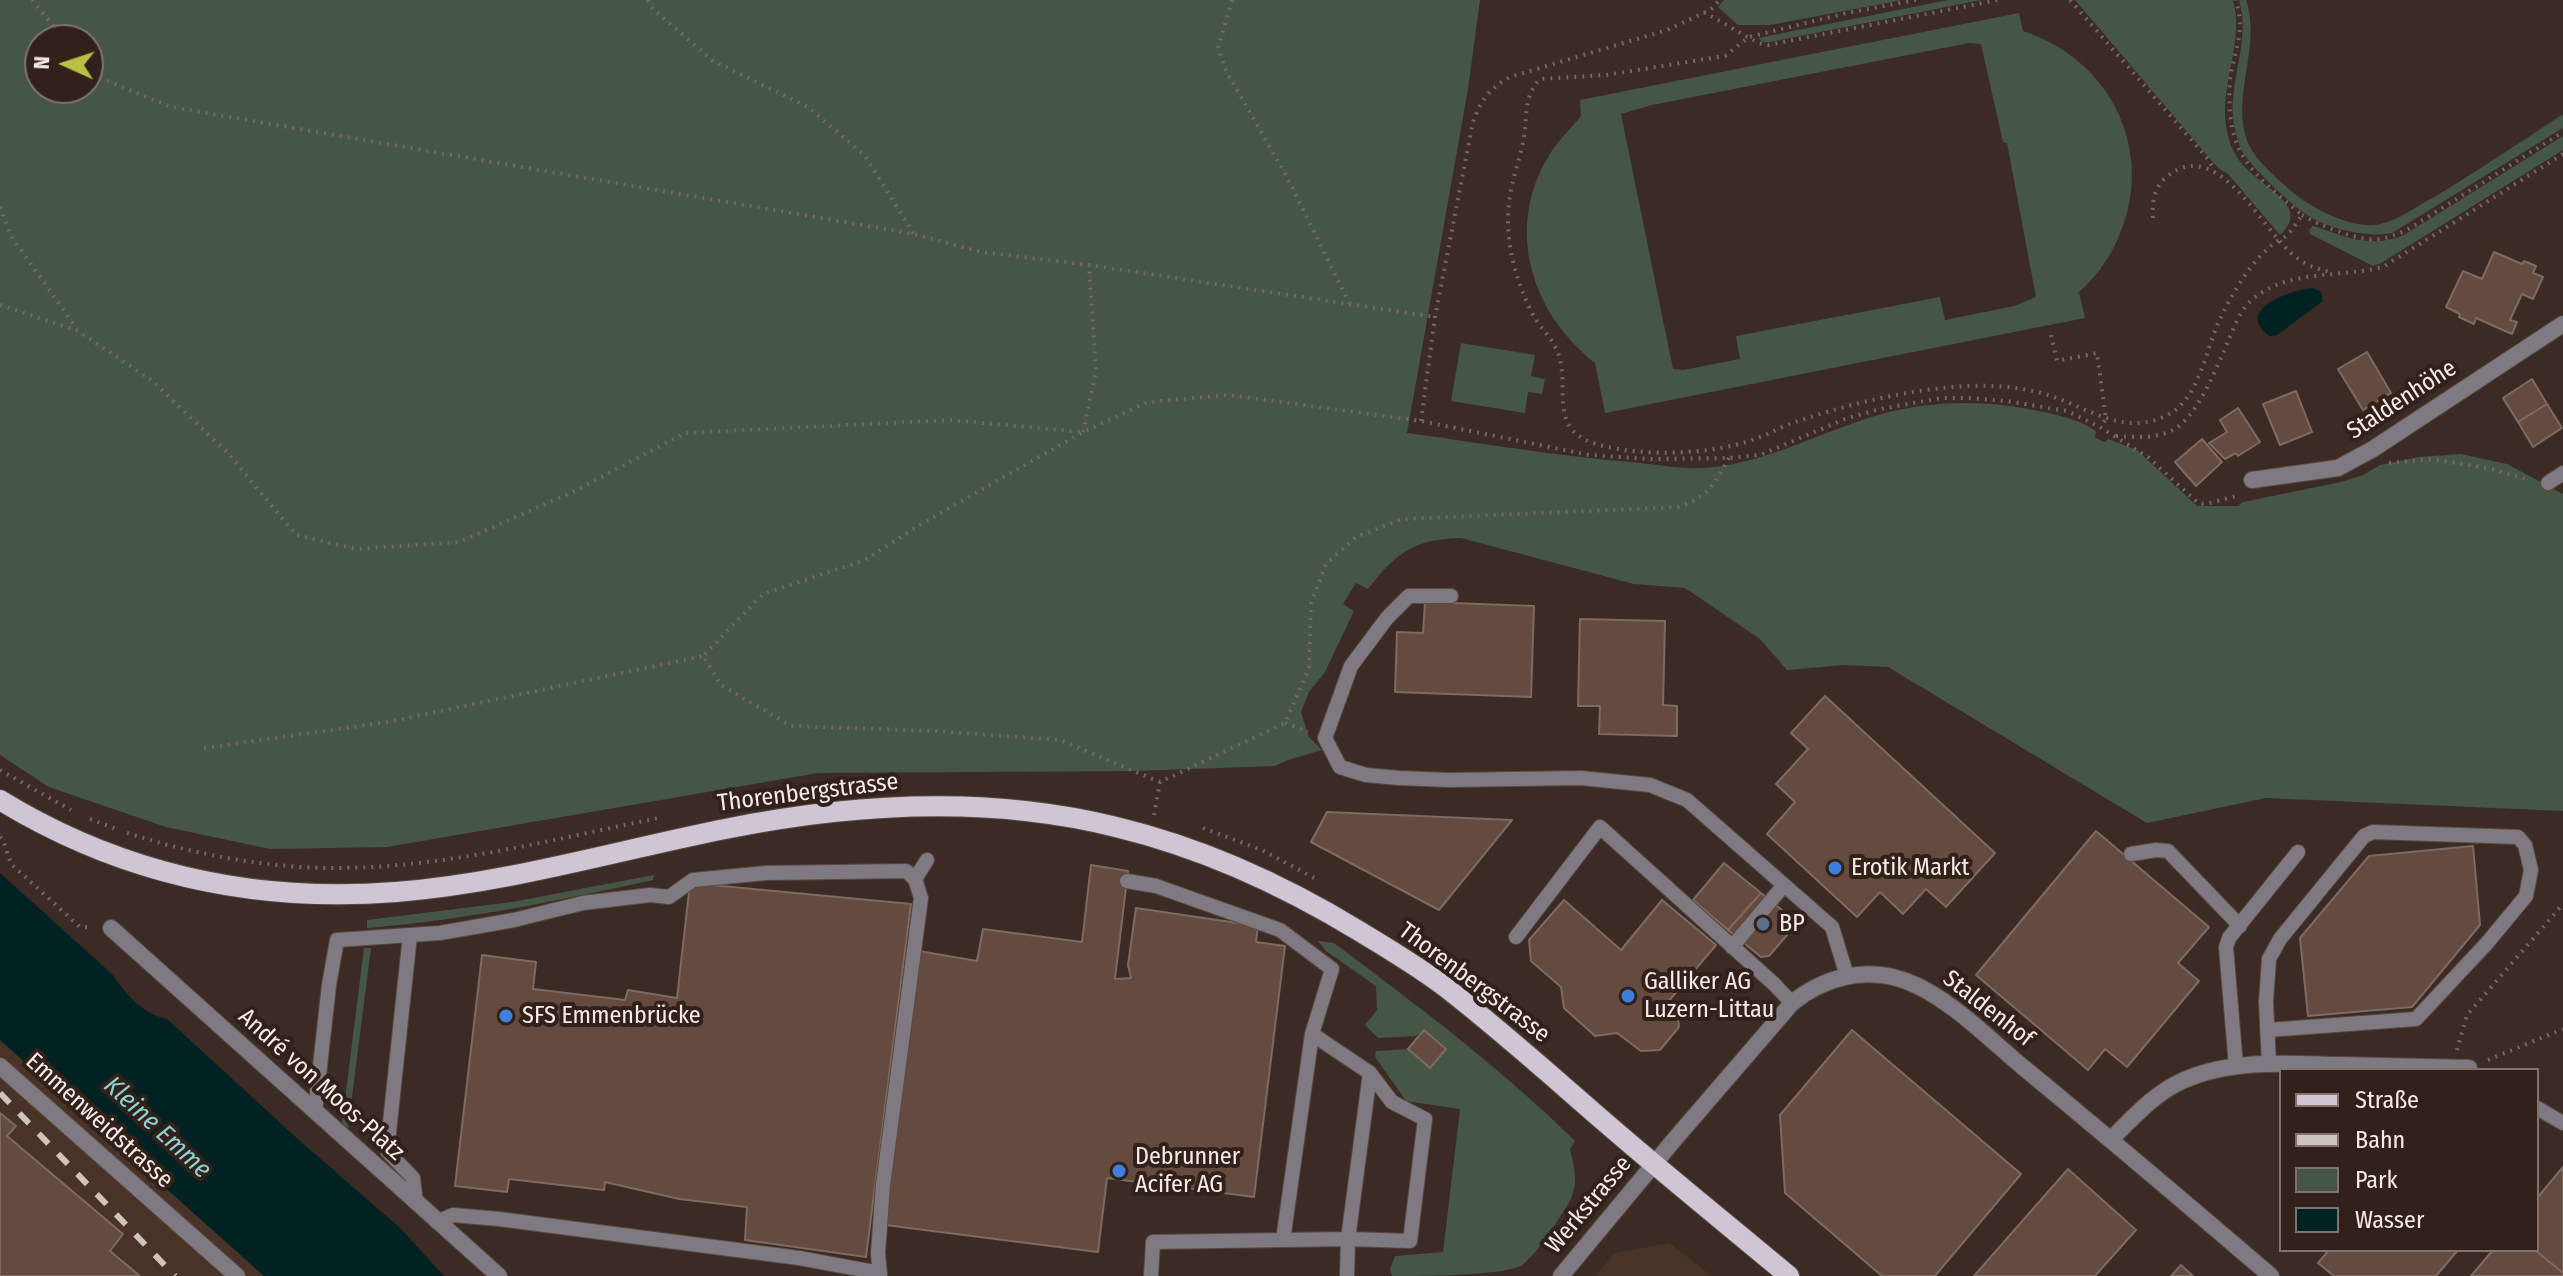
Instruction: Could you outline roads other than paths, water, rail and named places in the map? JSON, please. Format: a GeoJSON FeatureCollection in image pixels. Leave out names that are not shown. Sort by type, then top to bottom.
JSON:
{"type":"FeatureCollection","features":[{"type":"Feature","properties":{"kind":"main road","name":"Thorenbergstrasse"},"geometry":{"type":"LineString","coordinates":[[0,800],[75,841],[152,870],[236,887],[313,894],[397,892],[480,881],[722,829],[861,808],[942,805],[1014,810],[1076,819],[1149,836],[1240,867],[1286,888],[1409,961],[1503,1034],[1789,1276]]}},
{"type":"Feature","properties":{"kind":"street","name":"Staldenhöhe"},"geometry":{"type":"LineString","coordinates":[[2248,487],[2338,468],[2373,449],[2563,324]]}},
{"type":"Feature","properties":{"kind":"street","name":"André von Moos-Platz"},"geometry":{"type":"LineString","coordinates":[[111,928],[499,1276]]}},
{"type":"Feature","properties":{"kind":"street","name":"Staldenhof"},"geometry":{"type":"LineString","coordinates":[[1654,1164],[1792,1003],[1807,991],[1847,976],[1885,976],[1904,980],[1944,1002],[2271,1276]]}},
{"type":"Feature","properties":{"kind":"street"},"geometry":{"type":"LineString","coordinates":[[2111,1139],[2148,1104],[2175,1084],[2204,1073],[2236,1066],[2269,1064],[2426,1068]]}},
{"type":"Feature","properties":{"kind":"street","name":"Emmenweidstrasse"},"geometry":{"type":"LineString","coordinates":[[0,1066],[237,1276]]}},
{"type":"Feature","properties":{"kind":"street","name":"Werkstrasse"},"geometry":{"type":"LineString","coordinates":[[1561,1276],[1654,1164]]}},
{"type":"Feature","properties":{"kind":"lane"},"geometry":{"type":"LineString","coordinates":[[2548,483],[2563,473]]}},
{"type":"Feature","properties":{"kind":"lane"},"geometry":{"type":"LineString","coordinates":[[1451,596],[1409,596],[1387,618],[1351,666],[1325,738],[1340,767],[1366,775],[1449,780],[1581,778],[1650,785],[1687,800],[1832,927],[1847,976]]}},
{"type":"Feature","properties":{"kind":"lane"},"geometry":{"type":"LineString","coordinates":[[1516,937],[1600,827],[1792,1003]]}},
{"type":"Feature","properties":{"kind":"lane"},"geometry":{"type":"LineString","coordinates":[[2268,1030],[2416,1019],[2526,896],[2531,870],[2525,845],[2518,837],[2373,832],[2364,836],[2280,939],[2269,959],[2266,1002],[2269,1064]]}},
{"type":"Feature","properties":{"kind":"lane"},"geometry":{"type":"LineString","coordinates":[[2131,854],[2168,851],[2240,926]]}},
{"type":"Feature","properties":{"kind":"lane"},"geometry":{"type":"LineString","coordinates":[[2236,1066],[2226,947],[2298,852]]}},
{"type":"Feature","properties":{"kind":"lane"},"geometry":{"type":"LineString","coordinates":[[915,879],[927,860]]}},
{"type":"Feature","properties":{"kind":"lane"},"geometry":{"type":"LineString","coordinates":[[315,1111],[337,940],[440,933],[514,920],[583,903],[650,895],[669,897],[693,880],[766,873],[906,871],[915,879],[923,899],[883,1185],[878,1253],[880,1275],[799,1258],[499,1219],[453,1215],[437,1222]]}},
{"type":"Feature","properties":{"kind":"lane"},"geometry":{"type":"LineString","coordinates":[[1127,881],[1156,886],[1280,930],[1332,969],[1312,1034],[1283,1240]]}},
{"type":"Feature","properties":{"kind":"lane"},"geometry":{"type":"LineString","coordinates":[[1732,947],[1784,885]]}},
{"type":"Feature","properties":{"kind":"lane"},"geometry":{"type":"LineString","coordinates":[[410,935],[387,1151],[413,1178],[416,1203]]}},
{"type":"Feature","properties":{"kind":"lane"},"geometry":{"type":"LineString","coordinates":[[1151,1276],[1153,1242],[1410,1241],[1425,1119],[1392,1102],[1370,1073],[1312,1034]]}},
{"type":"Feature","properties":{"kind":"lane"},"geometry":{"type":"LineString","coordinates":[[1347,1276],[1348,1239],[1370,1073]]}},
{"type":"Feature","properties":{"kind":"lane"},"geometry":{"type":"LineString","coordinates":[[2539,1109],[2563,1123]]}},
{"type":"Feature","properties":{"kind":"water"},"geometry":{"type":"Polygon","coordinates":[[[2313,288],[2321,292],[2323,301],[2277,335],[2270,336],[2260,327],[2258,318],[2261,310],[2269,303],[2313,288]]]}},
{"type":"Feature","properties":{"kind":"water","name":"Kleine Emme"},"geometry":{"type":"Polygon","coordinates":[[[0,873],[112,974],[135,1002],[150,1013],[167,1019],[401,1229],[444,1276],[264,1276],[0,1040],[0,873]]]}},
{"type":"Feature","properties":{"kind":"railway"},"geometry":{"type":"LineString","coordinates":[[0,1093],[175,1276]]}},
{"type":"Feature","properties":{"kind":"place","name":"Erotik Markt"},"geometry":{"type":"Point","coordinates":[1835,868]}},
{"type":"Feature","properties":{"kind":"place","name":"BP"},"geometry":{"type":"Point","coordinates":[1763,924]}},
{"type":"Feature","properties":{"kind":"place","name":"Galliker AG Luzern-Littau"},"geometry":{"type":"Point","coordinates":[1628,996]}},
{"type":"Feature","properties":{"kind":"place","name":"SFS Emmenbrücke"},"geometry":{"type":"Point","coordinates":[506,1016]}},
{"type":"Feature","properties":{"kind":"place","name":"Debrunner Acifer AG"},"geometry":{"type":"Point","coordinates":[1119,1171]}}]}
